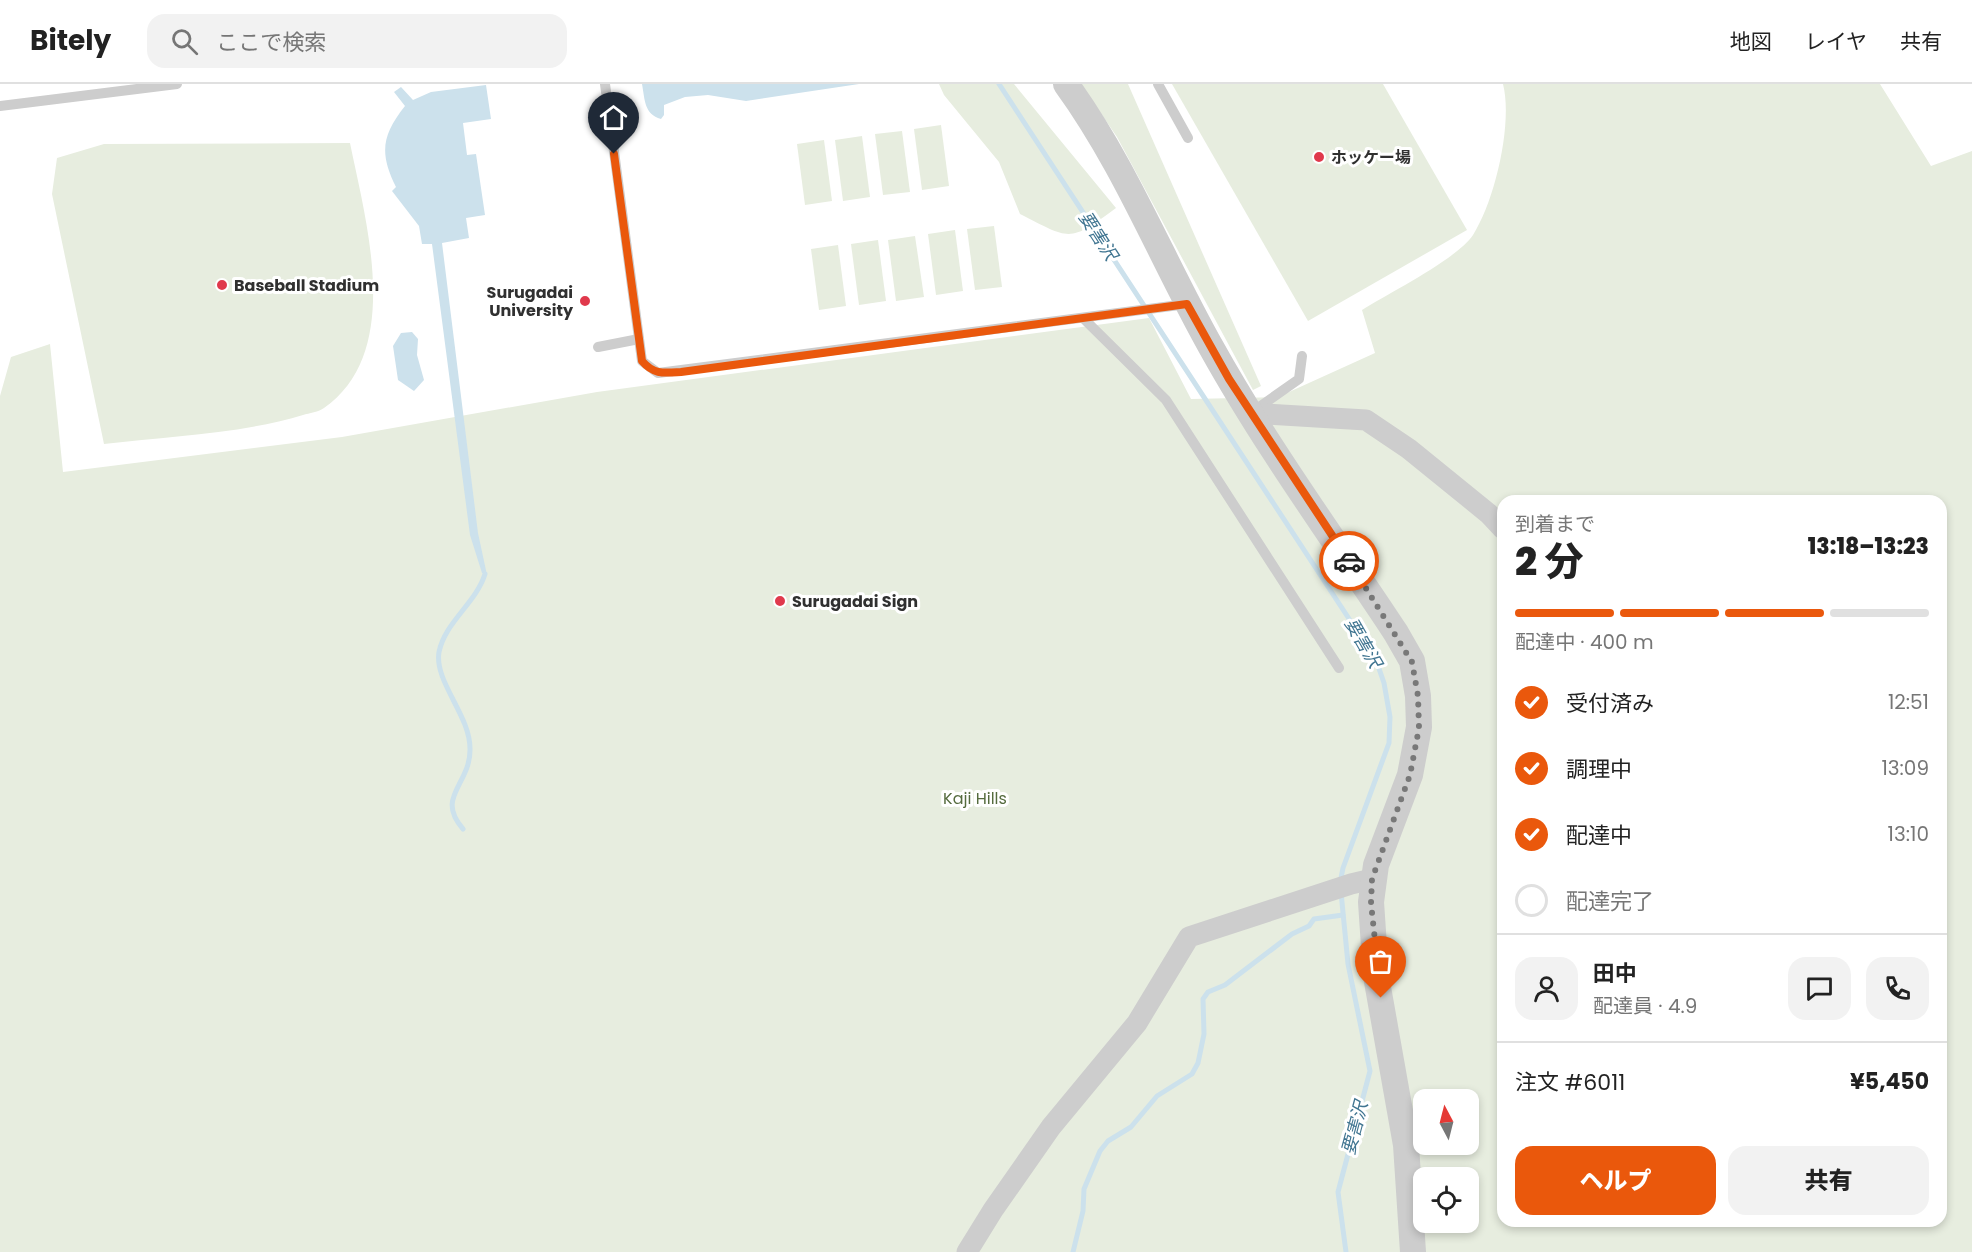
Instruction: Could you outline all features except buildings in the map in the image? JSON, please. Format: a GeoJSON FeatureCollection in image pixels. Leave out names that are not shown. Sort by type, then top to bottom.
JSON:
{"type":"FeatureCollection","features":[{"type":"Feature","properties":{"kind":"street"},"geometry":{"type":"LineString","coordinates":[[1066,84],[1136,200],[1187,304],[1251,413],[1396,633],[1412,662],[1418,696],[1419,728],[1410,775],[1362,882],[1371,903],[1377,976],[1406,1145],[1413,1252]]}},
{"type":"Feature","properties":{"kind":"street"},"geometry":{"type":"LineString","coordinates":[[1251,413],[1366,420],[1409,449],[1497,523]]}},
{"type":"Feature","properties":{"kind":"street"},"geometry":{"type":"LineString","coordinates":[[967,1252],[993,1210],[1051,1127],[1137,1023],[1189,937],[1362,882]]}},
{"type":"Feature","properties":{"kind":"lane"},"geometry":{"type":"LineString","coordinates":[[0,105],[177,84]]}},
{"type":"Feature","properties":{"kind":"lane"},"geometry":{"type":"LineString","coordinates":[[605,84],[642,361],[658,374],[1187,304]]}},
{"type":"Feature","properties":{"kind":"lane"},"geometry":{"type":"LineString","coordinates":[[1158,84],[1188,138]]}},
{"type":"Feature","properties":{"kind":"lane"},"geometry":{"type":"LineString","coordinates":[[1083,318],[1166,400],[1339,668]]}},
{"type":"Feature","properties":{"kind":"lane"},"geometry":{"type":"LineString","coordinates":[[598,347],[639,339]]}},
{"type":"Feature","properties":{"kind":"lane"},"geometry":{"type":"LineString","coordinates":[[1251,413],[1299,379],[1302,356]]}},
{"type":"Feature","properties":{"kind":"green space"},"geometry":{"type":"Polygon","coordinates":[[[939,84],[1014,84],[1116,208],[1088,227],[1070,234],[1050,229],[1020,214],[999,162],[944,95],[939,84]]]}},
{"type":"Feature","properties":{"kind":"green space"},"geometry":{"type":"Polygon","coordinates":[[[1081,84],[1128,84],[1261,386],[1253,390],[1117,137],[1081,84]]]}},
{"type":"Feature","properties":{"kind":"green space","name":"ホッケー場"},"geometry":{"type":"Polygon","coordinates":[[[1172,84],[1383,84],[1467,230],[1308,321],[1172,84]]]}},
{"type":"Feature","properties":{"kind":"green space","name":"Kaji Hills"},"geometry":{"type":"Polygon","coordinates":[[[1503,84],[1880,84],[1931,166],[1972,151],[1972,1252],[0,1252],[0,396],[11,357],[50,344],[63,472],[342,437],[597,392],[1149,318],[1191,399],[1278,397],[1375,353],[1362,310],[1438,265],[1473,235],[1495,183],[1506,119],[1503,84]]]}},
{"type":"Feature","properties":{"kind":"green space"},"geometry":{"type":"Polygon","coordinates":[[[941,125],[949,186],[922,190],[914,129],[941,125]]]}},
{"type":"Feature","properties":{"kind":"green space"},"geometry":{"type":"Polygon","coordinates":[[[902,131],[910,192],[883,195],[875,134],[902,131]]]}},
{"type":"Feature","properties":{"kind":"green space"},"geometry":{"type":"Polygon","coordinates":[[[862,136],[870,197],[843,201],[835,140],[862,136]]]}},
{"type":"Feature","properties":{"kind":"green space"},"geometry":{"type":"Polygon","coordinates":[[[824,140],[832,201],[805,205],[797,144],[824,140]]]}},
{"type":"Feature","properties":{"kind":"green space","name":"Baseball Stadium"},"geometry":{"type":"Polygon","coordinates":[[[350,143],[364,210],[373,284],[372,320],[364,354],[349,384],[324,408],[279,421],[205,434],[104,444],[52,194],[57,158],[104,144],[350,143]]]}},
{"type":"Feature","properties":{"kind":"green space"},"geometry":{"type":"Polygon","coordinates":[[[994,226],[1002,287],[975,290],[967,229],[994,226]]]}},
{"type":"Feature","properties":{"kind":"green space"},"geometry":{"type":"Polygon","coordinates":[[[955,230],[963,291],[936,295],[928,234],[955,230]]]}},
{"type":"Feature","properties":{"kind":"green space"},"geometry":{"type":"Polygon","coordinates":[[[915,236],[924,297],[896,301],[888,240],[915,236]]]}},
{"type":"Feature","properties":{"kind":"green space"},"geometry":{"type":"Polygon","coordinates":[[[878,240],[886,301],[859,305],[851,244],[878,240]]]}},
{"type":"Feature","properties":{"kind":"green space"},"geometry":{"type":"Polygon","coordinates":[[[838,245],[846,306],[819,310],[811,249],[838,245]]]}},
{"type":"Feature","properties":{"kind":"water"},"geometry":{"type":"Polygon","coordinates":[[[642,84],[859,84],[746,101],[708,95],[685,97],[664,105],[664,115],[661,119],[648,110],[642,84]]]}},
{"type":"Feature","properties":{"kind":"water"},"geometry":{"type":"Polygon","coordinates":[[[486,85],[491,119],[463,123],[467,155],[476,154],[485,215],[466,218],[469,238],[442,243],[478,533],[487,575],[482,573],[470,535],[432,244],[422,244],[419,226],[392,191],[396,187],[385,154],[388,135],[397,116],[405,106],[394,92],[401,87],[413,100],[431,92],[486,85]]]}},
{"type":"Feature","properties":{"kind":"water"},"geometry":{"type":"Polygon","coordinates":[[[412,332],[418,339],[417,355],[424,380],[414,391],[398,380],[393,346],[401,333],[412,332]]]}},
{"type":"Feature","properties":{"kind":"waterway","name":"要害沢"},"geometry":{"type":"LineString","coordinates":[[999,84],[1376,660],[1384,683],[1390,717],[1389,743],[1343,868],[1340,883]]}},
{"type":"Feature","properties":{"kind":"waterway"},"geometry":{"type":"LineString","coordinates":[[463,829],[455,818],[452,808],[453,799],[469,762],[469,737],[442,675],[439,652],[447,631],[475,594],[485,574]]}},
{"type":"Feature","properties":{"kind":"waterway","name":"要害沢"},"geometry":{"type":"LineString","coordinates":[[1341,892],[1348,964],[1370,1071],[1338,1192],[1346,1252]]}},
{"type":"Feature","properties":{"kind":"waterway"},"geometry":{"type":"LineString","coordinates":[[1073,1252],[1083,1211],[1084,1189],[1100,1151],[1108,1141],[1131,1127],[1157,1096],[1192,1074],[1198,1063],[1204,1034],[1203,999],[1208,992],[1225,985],[1292,934],[1309,926],[1314,919],[1343,915]]}},
{"type":"Feature","properties":{"kind":"way so far"},"geometry":{"type":"LineString","coordinates":[[1349,561],[1412,662],[1418,696],[1419,728],[1410,775],[1372,879],[1371,903],[1381,998]]}},
{"type":"Feature","properties":{"kind":"place","name":"ホッケー場"},"geometry":{"type":"Point","coordinates":[1319,157]}},
{"type":"Feature","properties":{"kind":"place","name":"Baseball Stadium"},"geometry":{"type":"Point","coordinates":[222,285]}},
{"type":"Feature","properties":{"kind":"place","name":"Surugadai University"},"geometry":{"type":"Point","coordinates":[585,301]}},
{"type":"Feature","properties":{"kind":"place","name":"Surugadai Sign"},"geometry":{"type":"Point","coordinates":[780,601]}},
{"type":"Feature","properties":{"kind":"route"},"geometry":{"type":"LineString","coordinates":[[614,154],[642,361],[658,374],[1187,304],[1229,379],[1349,561]]}}]}
